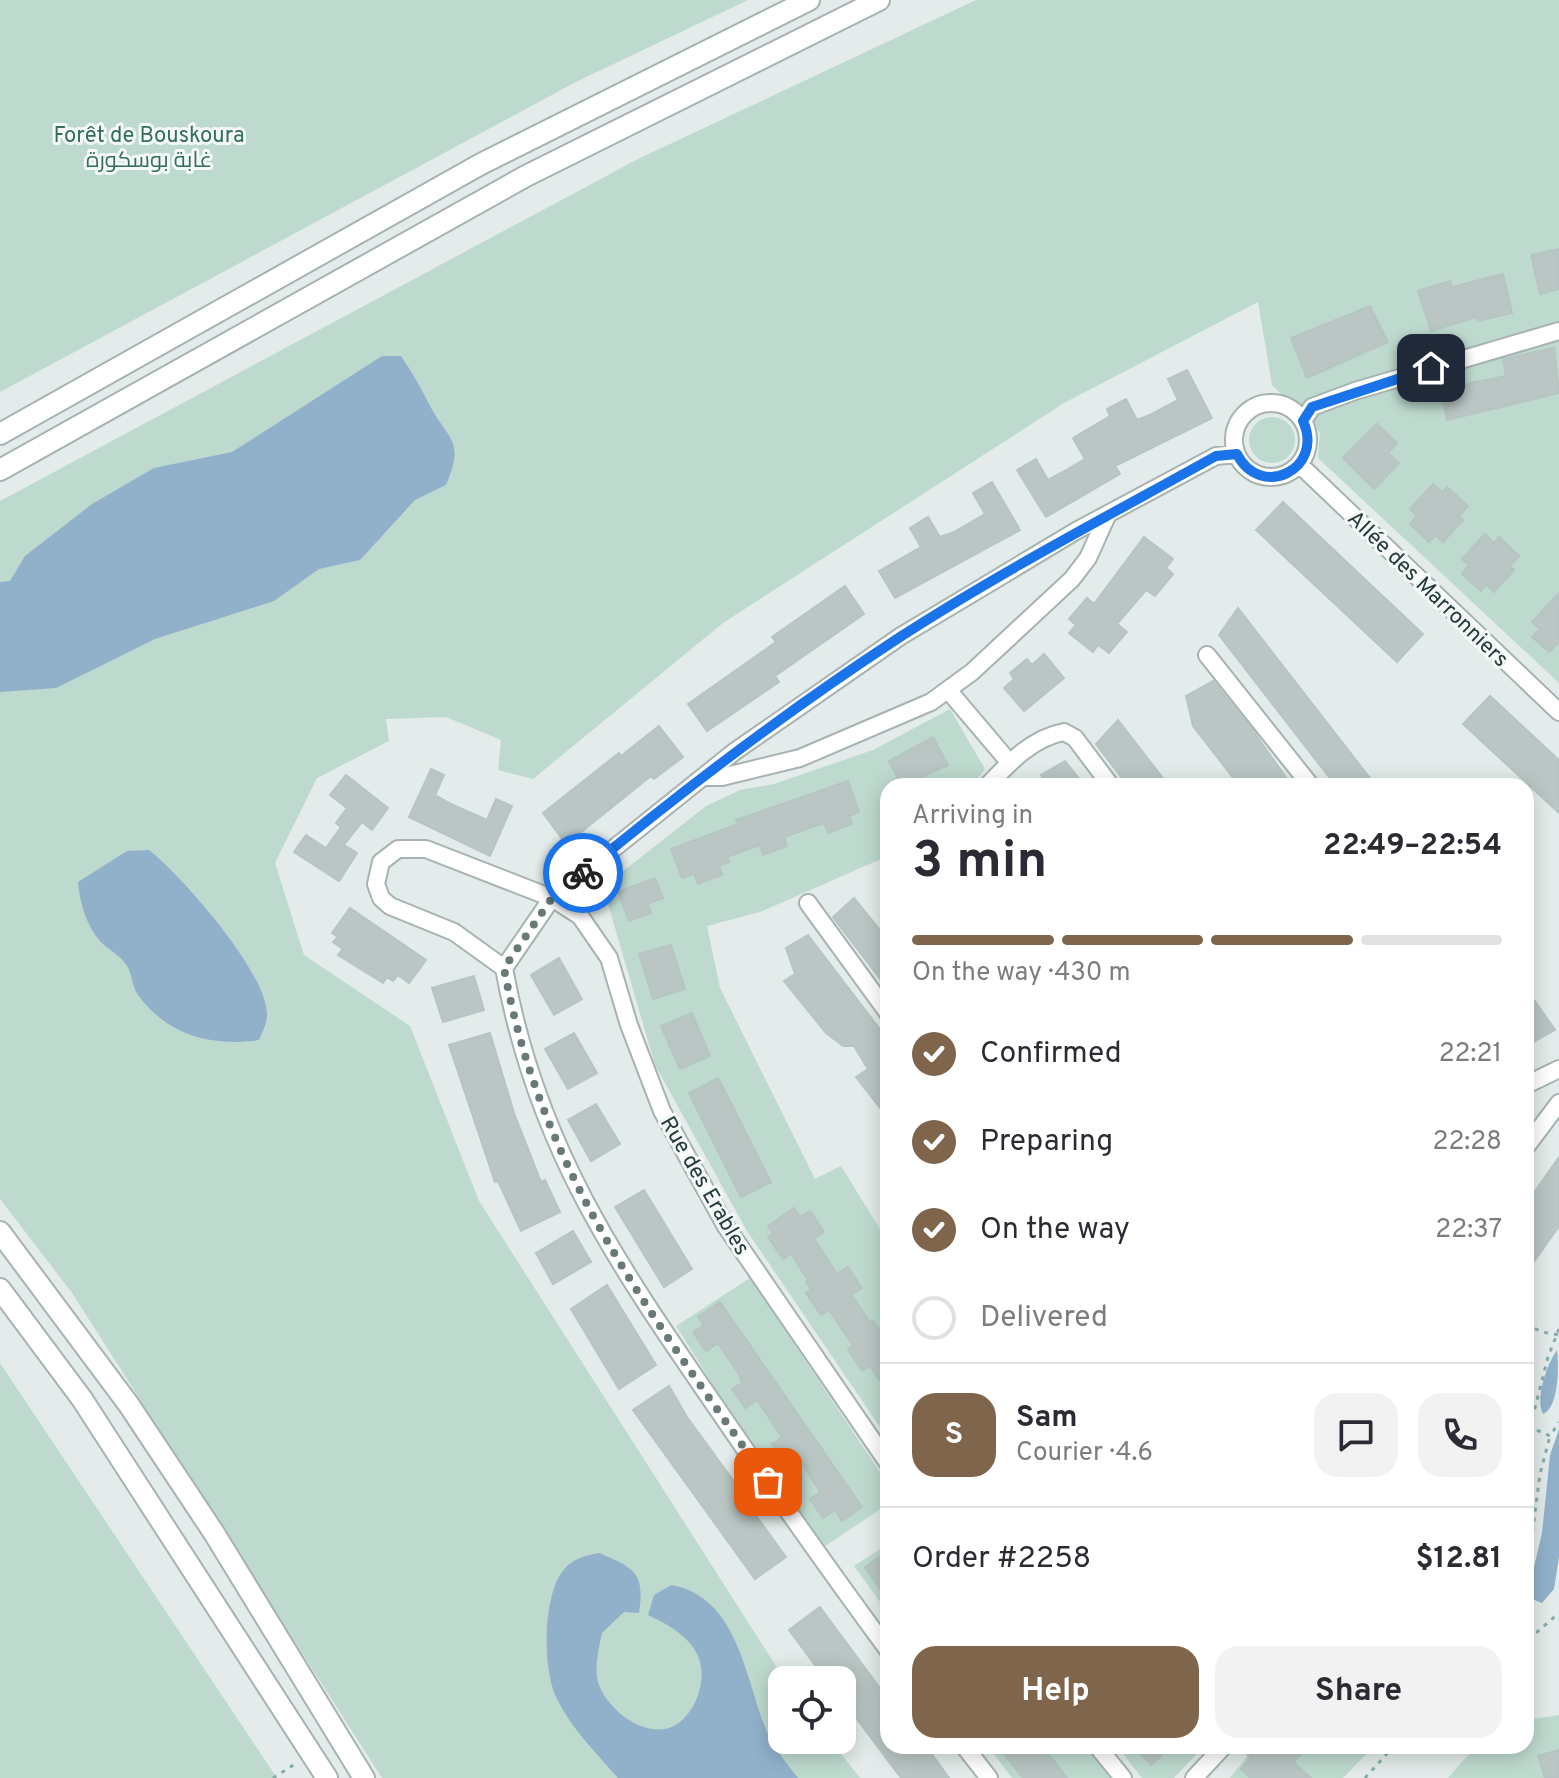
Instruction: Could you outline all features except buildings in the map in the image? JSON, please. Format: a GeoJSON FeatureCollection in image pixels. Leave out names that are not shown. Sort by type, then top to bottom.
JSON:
{"type":"FeatureCollection","features":[{"type":"Feature","properties":{"kind":"street"},"geometry":{"type":"LineString","coordinates":[[0,434],[481,164],[809,0]]}},
{"type":"Feature","properties":{"kind":"street"},"geometry":{"type":"LineString","coordinates":[[0,470],[526,176],[879,0]]}},
{"type":"Feature","properties":{"kind":"street"},"geometry":{"type":"LineString","coordinates":[[1303,421],[1312,407],[1355,391],[1559,331]]}},
{"type":"Feature","properties":{"kind":"street"},"geometry":{"type":"LineString","coordinates":[[1279,404],[1303,421],[1308,443],[1299,464],[1285,474],[1268,477],[1247,468],[1237,454],[1235,442],[1238,425],[1255,407],[1279,404]]}},
{"type":"Feature","properties":{"kind":"street"},"geometry":{"type":"LineString","coordinates":[[880,1639],[625,1273],[562,1161],[524,1062],[504,968],[552,898],[633,831],[707,777],[734,752],[901,636],[1216,456],[1237,454]]}},
{"type":"Feature","properties":{"kind":"street","name":"Allée des Marronniers"},"geometry":{"type":"LineString","coordinates":[[1299,464],[1559,712]]}},
{"type":"Feature","properties":{"kind":"street"},"geometry":{"type":"LineString","coordinates":[[707,777],[734,775],[800,758],[914,712],[948,690],[1072,579],[1088,558],[1107,516]]}},
{"type":"Feature","properties":{"kind":"street"},"geometry":{"type":"LineString","coordinates":[[1207,655],[1305,778]]}},
{"type":"Feature","properties":{"kind":"street"},"geometry":{"type":"LineString","coordinates":[[948,690],[1009,762]]}},
{"type":"Feature","properties":{"kind":"street"},"geometry":{"type":"LineString","coordinates":[[994,778],[1009,762],[1042,738],[1064,732],[1075,738],[1105,778]]}},
{"type":"Feature","properties":{"kind":"street","name":"Rue des Erables"},"geometry":{"type":"LineString","coordinates":[[504,968],[454,932],[390,906],[381,898],[376,884],[381,862],[398,849],[426,849],[552,898],[580,916],[609,958],[644,1067],[696,1173],[751,1265],[880,1451]]}},
{"type":"Feature","properties":{"kind":"street"},"geometry":{"type":"LineString","coordinates":[[808,903],[880,1002]]}},
{"type":"Feature","properties":{"kind":"street"},"geometry":{"type":"LineString","coordinates":[[1534,1081],[1559,1069]]}},
{"type":"Feature","properties":{"kind":"street"},"geometry":{"type":"LineString","coordinates":[[1534,1136],[1559,1103]]}},
{"type":"Feature","properties":{"kind":"street"},"geometry":{"type":"LineString","coordinates":[[0,1232],[129,1405],[214,1533],[364,1778]]}},
{"type":"Feature","properties":{"kind":"street"},"geometry":{"type":"LineString","coordinates":[[0,1289],[82,1399],[327,1778]]}},
{"type":"Feature","properties":{"kind":"street"},"geometry":{"type":"LineString","coordinates":[[970,1754],[989,1778]]}},
{"type":"Feature","properties":{"kind":"street"},"geometry":{"type":"LineString","coordinates":[[1104,1754],[1123,1778]]}},
{"type":"Feature","properties":{"kind":"street"},"geometry":{"type":"LineString","coordinates":[[1194,1778],[1216,1754]]}},
{"type":"Feature","properties":{"kind":"path"},"geometry":{"type":"LineString","coordinates":[[1534,1328],[1558,1333],[1534,1414]]}},
{"type":"Feature","properties":{"kind":"path"},"geometry":{"type":"LineString","coordinates":[[1534,1520],[1540,1474],[1550,1436],[1559,1422]]}},
{"type":"Feature","properties":{"kind":"path"},"geometry":{"type":"LineString","coordinates":[[1534,1429],[1550,1436]]}},
{"type":"Feature","properties":{"kind":"path"},"geometry":{"type":"LineString","coordinates":[[1534,1632],[1559,1613]]}},
{"type":"Feature","properties":{"kind":"path"},"geometry":{"type":"LineString","coordinates":[[273,1778],[312,1754]]}},
{"type":"Feature","properties":{"kind":"path"},"geometry":{"type":"LineString","coordinates":[[1365,1778],[1387,1754]]}},
{"type":"Feature","properties":{"kind":"green space","name":"Forêt de Bouskoura غابة بوسكورة"},"geometry":{"type":"Polygon","coordinates":[[[0,0],[748,0],[576,82],[0,392],[0,0]]]}},
{"type":"Feature","properties":{"kind":"green space"},"geometry":{"type":"Polygon","coordinates":[[[976,0],[1559,0],[1559,683],[1318,458],[1320,432],[1272,385],[1258,302],[1064,403],[723,623],[533,779],[498,770],[501,740],[446,717],[386,719],[389,741],[317,778],[275,863],[304,955],[410,1026],[479,1201],[776,1666],[768,1666],[768,1754],[841,1754],[860,1778],[382,1778],[72,1293],[0,1199],[0,501],[636,160],[976,0]]]}},
{"type":"Feature","properties":{"kind":"green space"},"geometry":{"type":"Polygon","coordinates":[[[1272,417],[1288,424],[1295,440],[1288,456],[1272,463],[1256,456],[1249,440],[1256,424],[1272,417]]]}},
{"type":"Feature","properties":{"kind":"green space"},"geometry":{"type":"Polygon","coordinates":[[[950,709],[985,769],[978,778],[880,778],[880,860],[760,912],[707,926],[720,988],[815,1179],[841,1166],[880,1229],[880,1427],[747,1231],[655,1065],[603,887],[706,806],[740,790],[774,784],[873,750],[950,709]]]}},
{"type":"Feature","properties":{"kind":"green space"},"geometry":{"type":"Polygon","coordinates":[[[750,1278],[880,1472],[880,1509],[818,1551],[676,1326],[750,1278]]]}},
{"type":"Feature","properties":{"kind":"green space"},"geometry":{"type":"Polygon","coordinates":[[[0,1363],[277,1778],[0,1778],[0,1363]]]}},
{"type":"Feature","properties":{"kind":"green space"},"geometry":{"type":"Polygon","coordinates":[[[880,1549],[880,1602],[854,1566],[880,1549]]]}},
{"type":"Feature","properties":{"kind":"green space"},"geometry":{"type":"Polygon","coordinates":[[[1559,1715],[1559,1778],[1448,1778],[1469,1754],[1534,1754],[1534,1719],[1559,1715]]]}},
{"type":"Feature","properties":{"kind":"green space"},"geometry":{"type":"Polygon","coordinates":[[[994,1754],[1091,1754],[1110,1778],[1012,1778],[994,1754]]]}},
{"type":"Feature","properties":{"kind":"green space"},"geometry":{"type":"Polygon","coordinates":[[[1123,1754],[1196,1754],[1174,1778],[1142,1778],[1123,1754]]]}},
{"type":"Feature","properties":{"kind":"green space"},"geometry":{"type":"Polygon","coordinates":[[[1249,1754],[1366,1754],[1343,1778],[1230,1778],[1249,1754]]]}},
{"type":"Feature","properties":{"kind":"water"},"geometry":{"type":"Polygon","coordinates":[[[382,356],[401,356],[452,442],[454,459],[446,485],[415,500],[360,560],[319,569],[274,601],[155,639],[56,688],[0,692],[0,582],[10,581],[25,556],[92,504],[154,468],[232,452],[382,356]]]}},
{"type":"Feature","properties":{"kind":"water"},"geometry":{"type":"Polygon","coordinates":[[[149,850],[201,902],[254,976],[264,998],[267,1016],[259,1040],[224,1042],[207,1039],[176,1029],[162,1020],[138,995],[125,963],[93,932],[78,882],[127,851],[149,850]]]}},
{"type":"Feature","properties":{"kind":"water"},"geometry":{"type":"Polygon","coordinates":[[[1557,1350],[1555,1395],[1543,1414],[1540,1399],[1543,1381],[1557,1350]]]}},
{"type":"Feature","properties":{"kind":"water"},"geometry":{"type":"Polygon","coordinates":[[[1559,1429],[1559,1557],[1554,1589],[1542,1603],[1534,1600],[1534,1567],[1542,1533],[1550,1455],[1559,1429]]]}},
{"type":"Feature","properties":{"kind":"water"},"geometry":{"type":"Polygon","coordinates":[[[599,1553],[629,1568],[635,1574],[640,1589],[639,1613],[624,1612],[602,1633],[597,1676],[609,1702],[628,1719],[651,1729],[674,1726],[688,1714],[701,1683],[699,1657],[674,1629],[648,1615],[654,1595],[671,1585],[694,1593],[712,1606],[736,1643],[768,1734],[768,1754],[780,1754],[798,1778],[618,1778],[569,1720],[557,1699],[549,1671],[548,1616],[556,1584],[569,1564],[599,1553]]]}},
{"type":"Feature","properties":{"kind":"way so far"},"geometry":{"type":"LineString","coordinates":[[583,873],[552,898],[504,968],[524,1062],[562,1161],[625,1273],[768,1482]]}},
{"type":"Feature","properties":{"kind":"route"},"geometry":{"type":"LineString","coordinates":[[583,873],[633,831],[707,777],[734,752],[849,672],[901,636],[1076,531],[1216,456],[1237,454],[1247,468],[1263,476],[1285,474],[1303,459],[1308,443],[1303,421],[1312,407],[1431,368]]}}]}
